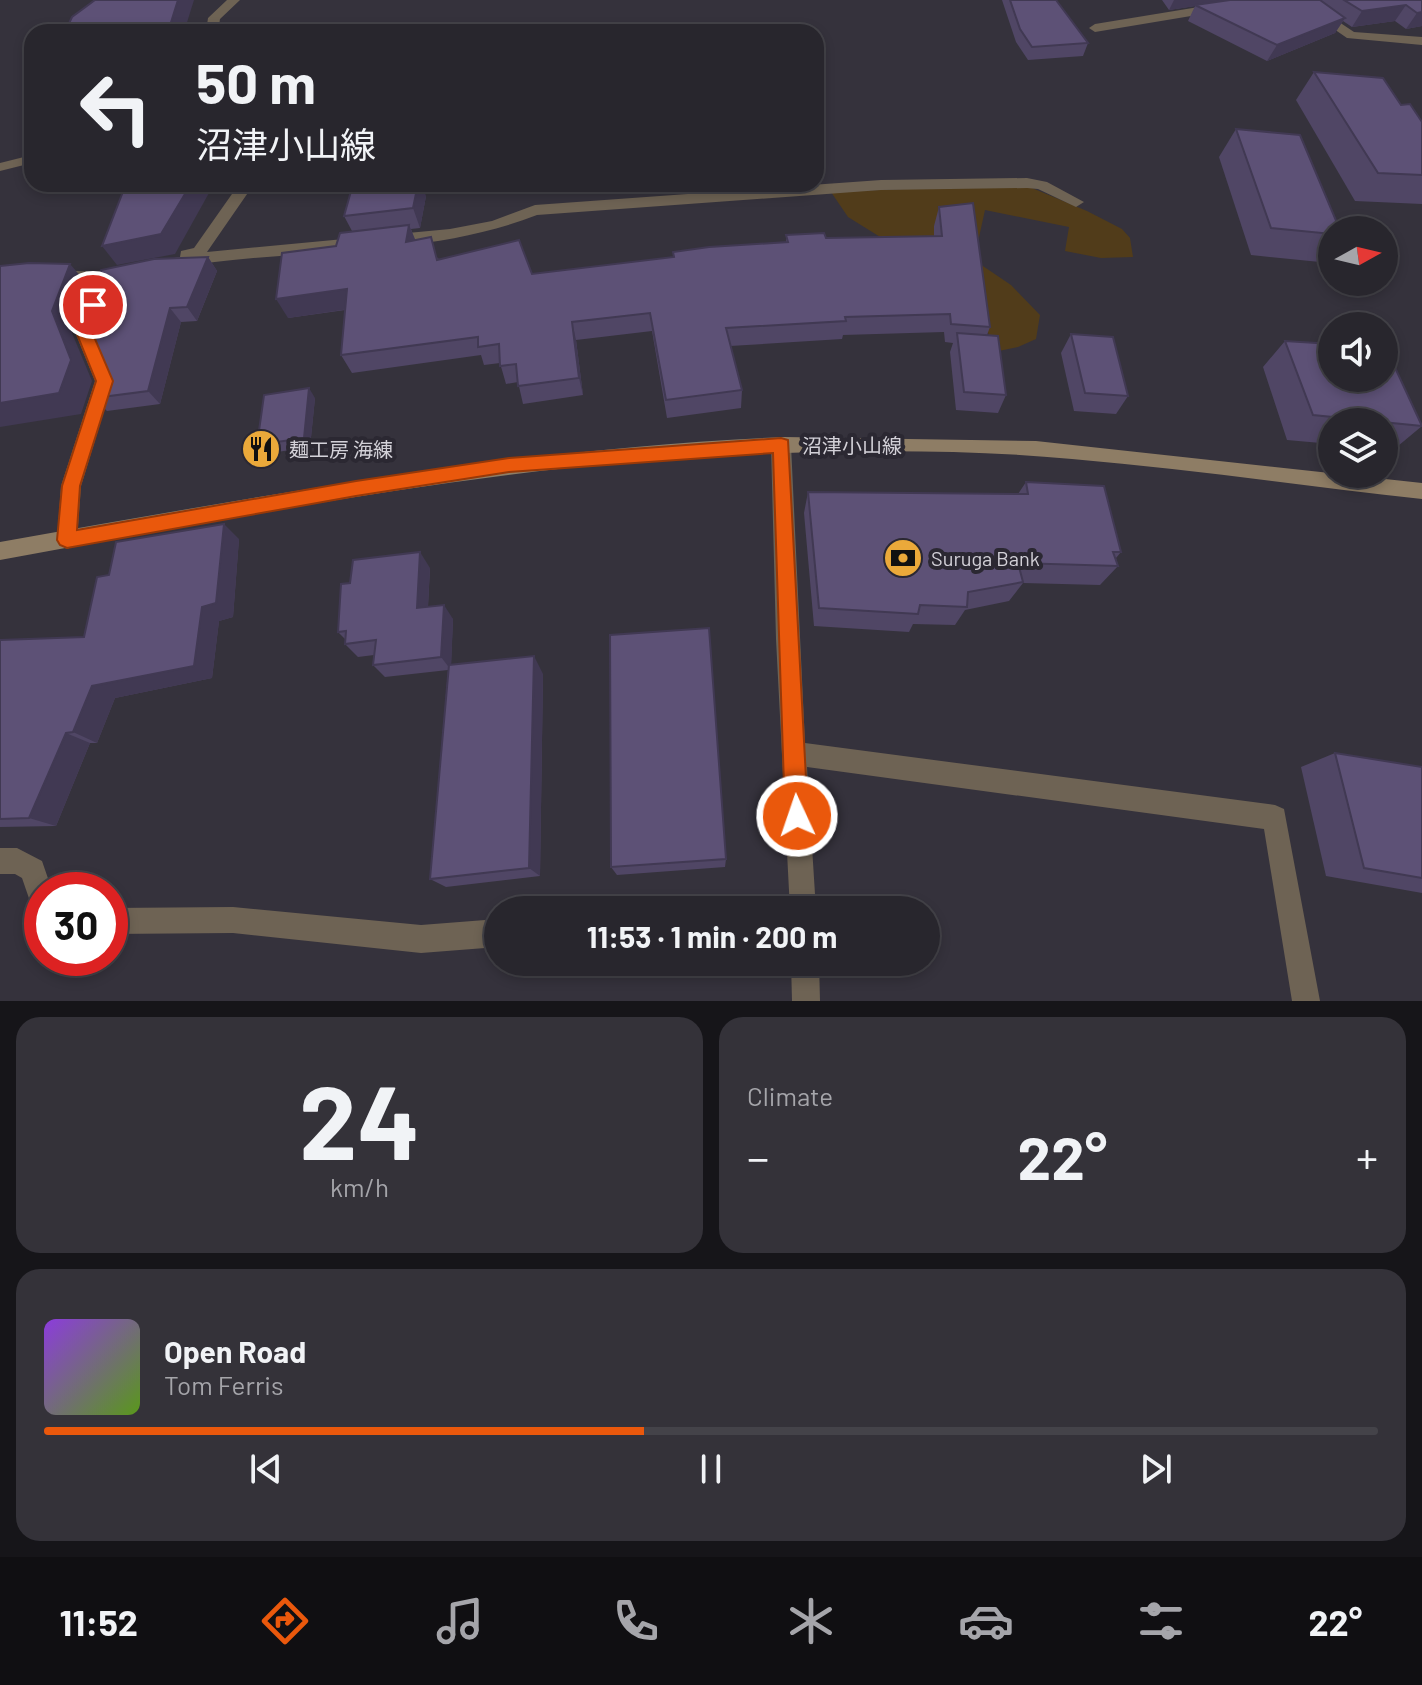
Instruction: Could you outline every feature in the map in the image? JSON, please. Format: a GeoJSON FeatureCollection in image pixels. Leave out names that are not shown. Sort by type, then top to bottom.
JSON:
{"type":"FeatureCollection","features":[{"type":"Feature","properties":{"kind":"main road","name":"沼津小山線"},"geometry":{"type":"LineString","coordinates":[[0,551],[509,465],[781,445],[939,445],[1069,451],[1422,491]]}},
{"type":"Feature","properties":{"kind":"street"},"geometry":{"type":"LineString","coordinates":[[213,24],[214,18],[234,0]]}},
{"type":"Feature","properties":{"kind":"street"},"geometry":{"type":"LineString","coordinates":[[1298,0],[1351,35],[1422,41]]}},
{"type":"Feature","properties":{"kind":"street"},"geometry":{"type":"LineString","coordinates":[[1095,28],[1232,6]]}},
{"type":"Feature","properties":{"kind":"street"},"geometry":{"type":"LineString","coordinates":[[0,167],[24,161]]}},
{"type":"Feature","properties":{"kind":"street"},"geometry":{"type":"LineString","coordinates":[[824,190],[966,182],[1042,185],[1076,202]]}},
{"type":"Feature","properties":{"kind":"street"},"geometry":{"type":"LineString","coordinates":[[241,192],[199,252],[158,264],[213,254],[370,242],[491,227],[535,210],[785,192]]}},
{"type":"Feature","properties":{"kind":"street"},"geometry":{"type":"LineString","coordinates":[[0,274],[113,274],[84,332],[104,381],[71,486],[67,540]]}},
{"type":"Feature","properties":{"kind":"street"},"geometry":{"type":"LineString","coordinates":[[781,445],[793,753],[802,896]]}},
{"type":"Feature","properties":{"kind":"street"},"geometry":{"type":"LineString","coordinates":[[793,753],[1275,818],[1306,1001]]}},
{"type":"Feature","properties":{"kind":"street"},"geometry":{"type":"LineString","coordinates":[[0,861],[17,861],[34,872]]}},
{"type":"Feature","properties":{"kind":"street"},"geometry":{"type":"LineString","coordinates":[[128,921],[233,920],[421,939],[484,934]]}},
{"type":"Feature","properties":{"kind":"street"},"geometry":{"type":"LineString","coordinates":[[805,976],[806,1001]]}},
{"type":"Feature","properties":{"kind":"shaded area"},"geometry":{"type":"Polygon","coordinates":[[[979,186],[1032,188],[1087,211],[1122,229],[1130,238],[1133,257],[1101,258],[1065,251],[1069,227],[985,210],[974,260],[1011,285],[1040,315],[1036,339],[994,352],[983,316],[906,253],[848,217],[831,192],[979,186]]]}},
{"type":"Feature","properties":{"kind":"building"},"geometry":{"type":"Polygon","coordinates":[[[95,0],[178,0],[170,24],[69,24],[72,17],[95,0]]]}},
{"type":"Feature","properties":{"kind":"building"},"geometry":{"type":"Polygon","coordinates":[[[1010,0],[1056,0],[1088,43],[1032,47],[1020,29],[1010,0]]]}},
{"type":"Feature","properties":{"kind":"building"},"geometry":{"type":"Polygon","coordinates":[[[1230,0],[1320,0],[1345,18],[1277,45],[1195,5],[1230,0]]]}},
{"type":"Feature","properties":{"kind":"building"},"geometry":{"type":"Polygon","coordinates":[[[1344,0],[1422,0],[1422,12],[1417,13],[1406,5],[1362,11],[1344,0]]]}},
{"type":"Feature","properties":{"kind":"building"},"geometry":{"type":"Polygon","coordinates":[[[1314,72],[1383,78],[1401,105],[1410,104],[1422,122],[1422,175],[1378,173],[1314,72]]]}},
{"type":"Feature","properties":{"kind":"building"},"geometry":{"type":"Polygon","coordinates":[[[1236,129],[1300,135],[1334,216],[1318,216],[1318,233],[1271,228],[1236,129]]]}},
{"type":"Feature","properties":{"kind":"building"},"geometry":{"type":"Polygon","coordinates":[[[123,192],[186,192],[161,234],[102,246],[123,192]]]}},
{"type":"Feature","properties":{"kind":"building"},"geometry":{"type":"Polygon","coordinates":[[[351,192],[416,192],[413,208],[344,216],[351,192]]]}},
{"type":"Feature","properties":{"kind":"building"},"geometry":{"type":"Polygon","coordinates":[[[973,203],[990,327],[951,324],[950,314],[845,317],[846,321],[726,328],[742,390],[666,400],[650,313],[572,322],[579,378],[518,386],[516,364],[500,366],[499,344],[478,347],[478,337],[341,355],[347,289],[276,299],[282,253],[336,246],[340,233],[409,225],[406,242],[431,237],[437,260],[519,240],[532,274],[674,257],[673,252],[709,247],[788,242],[786,235],[824,233],[826,238],[942,236],[939,207],[973,203]]]}},
{"type":"Feature","properties":{"kind":"building"},"geometry":{"type":"Polygon","coordinates":[[[208,257],[187,307],[170,308],[148,391],[94,398],[103,366],[84,318],[101,270],[154,259],[208,257]]]}},
{"type":"Feature","properties":{"kind":"building"},"geometry":{"type":"Polygon","coordinates":[[[70,264],[52,311],[71,360],[59,393],[0,403],[0,266],[70,264]]]}},
{"type":"Feature","properties":{"kind":"building"},"geometry":{"type":"Polygon","coordinates":[[[957,333],[998,336],[1006,395],[964,392],[957,333]]]}},
{"type":"Feature","properties":{"kind":"building"},"geometry":{"type":"Polygon","coordinates":[[[1071,334],[1113,337],[1128,396],[1085,393],[1071,334]]]}},
{"type":"Feature","properties":{"kind":"building"},"geometry":{"type":"Polygon","coordinates":[[[1285,341],[1318,343],[1318,392],[1398,392],[1398,374],[1422,426],[1398,424],[1398,408],[1318,408],[1318,416],[1313,415],[1285,341]]]}},
{"type":"Feature","properties":{"kind":"building"},"geometry":{"type":"Polygon","coordinates":[[[309,388],[304,438],[257,445],[264,395],[309,388]]]}},
{"type":"Feature","properties":{"kind":"building"},"geometry":{"type":"Polygon","coordinates":[[[1026,482],[1104,486],[1121,552],[1113,552],[1118,566],[1018,563],[1023,582],[968,592],[967,607],[920,605],[918,614],[819,608],[808,492],[1028,494],[1026,482]]]}},
{"type":"Feature","properties":{"kind":"building"},"geometry":{"type":"Polygon","coordinates":[[[224,524],[216,603],[202,607],[194,666],[92,686],[73,732],[66,733],[29,818],[0,819],[0,640],[84,637],[97,577],[109,575],[116,542],[224,524]]]}},
{"type":"Feature","properties":{"kind":"building"},"geometry":{"type":"Polygon","coordinates":[[[420,552],[417,608],[444,605],[441,657],[373,665],[376,640],[345,644],[346,631],[338,632],[341,584],[350,583],[353,560],[420,552]]]}},
{"type":"Feature","properties":{"kind":"building"},"geometry":{"type":"Polygon","coordinates":[[[709,628],[726,859],[611,867],[610,635],[709,628]]]}},
{"type":"Feature","properties":{"kind":"building"},"geometry":{"type":"Polygon","coordinates":[[[534,656],[529,868],[430,879],[449,665],[534,656]]]}},
{"type":"Feature","properties":{"kind":"building"},"geometry":{"type":"Polygon","coordinates":[[[1335,753],[1422,767],[1422,878],[1364,868],[1335,753]]]}},
{"type":"Feature","properties":{"kind":"place","name":"麺工房 海練"},"geometry":{"type":"Point","coordinates":[261,449]}},
{"type":"Feature","properties":{"kind":"place","name":"Suruga Bank"},"geometry":{"type":"Point","coordinates":[903,558]}},
{"type":"Feature","properties":{"kind":"route"},"geometry":{"type":"LineString","coordinates":[[93,305],[84,332],[104,381],[71,486],[67,540],[356,488],[509,465],[781,445],[797,816]]}}]}
